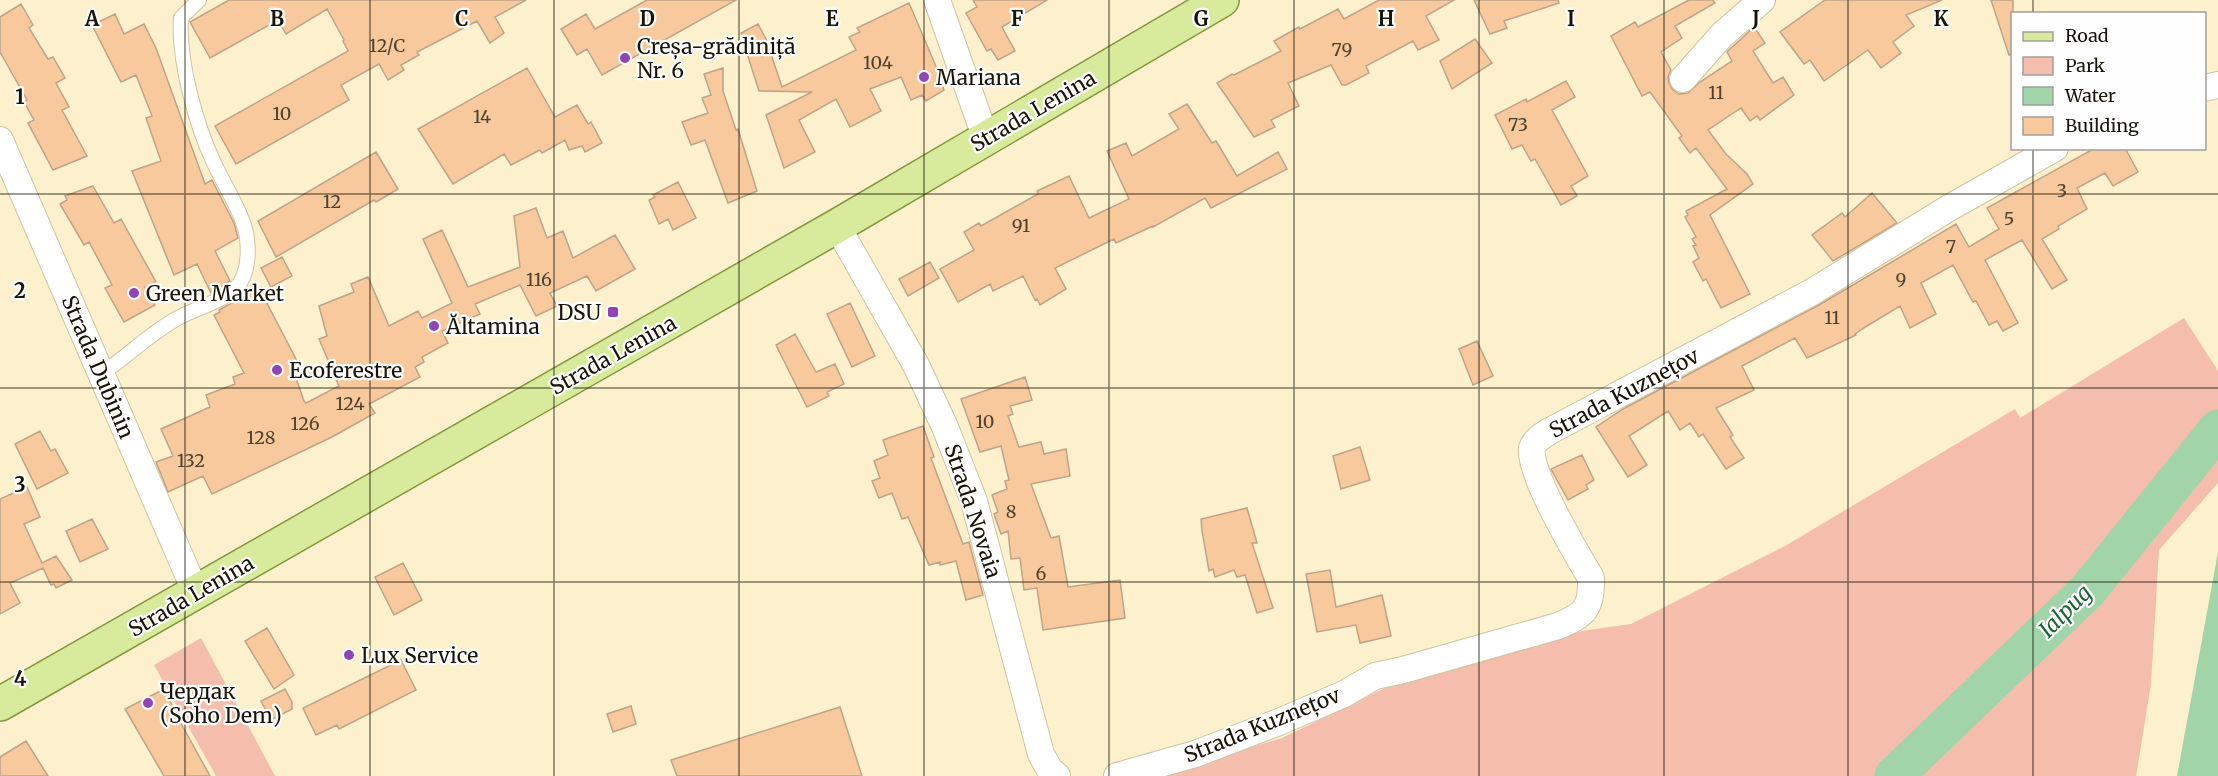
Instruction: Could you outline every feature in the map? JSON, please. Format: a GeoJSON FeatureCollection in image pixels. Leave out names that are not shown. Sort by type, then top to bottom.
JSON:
{"type":"FeatureCollection","features":[{"type":"Feature","properties":{"kind":"main road","name":"Strada Lenina"},"geometry":{"type":"LineString","coordinates":[[0,704],[837,226],[1222,0]]}},
{"type":"Feature","properties":{"kind":"street"},"geometry":{"type":"LineString","coordinates":[[937,0],[986,139]]}},
{"type":"Feature","properties":{"kind":"street"},"geometry":{"type":"LineString","coordinates":[[1683,79],[1755,2]]}},
{"type":"Feature","properties":{"kind":"street","name":"Strada Kuznețov"},"geometry":{"type":"LineString","coordinates":[[1117,776],[1195,754],[1279,722],[1344,694],[1375,676],[1470,651],[1574,619],[1587,609],[1592,595],[1591,578],[1541,482],[1532,449],[1537,441],[1548,432],[1812,292],[1949,208],[2051,150]]}},
{"type":"Feature","properties":{"kind":"street","name":"Strada Dubinin"},"geometry":{"type":"LineString","coordinates":[[3,157],[196,593]]}},
{"type":"Feature","properties":{"kind":"street","name":"Strada Novaia"},"geometry":{"type":"LineString","coordinates":[[837,226],[916,365],[945,427],[974,501],[1041,754],[1050,770],[1058,776]]}},
{"type":"Feature","properties":{"kind":"lane"},"geometry":{"type":"LineString","coordinates":[[100,374],[177,318],[233,291],[244,278],[247,257],[246,236],[238,213],[212,160],[192,101],[179,39],[181,18],[199,0]]}},
{"type":"Feature","properties":{"kind":"green space"},"geometry":{"type":"Polygon","coordinates":[[[2184,318],[2218,371],[2218,483],[2159,550],[2151,684],[2136,776],[1156,776],[1282,738],[1393,684],[1582,631],[1631,624],[1785,546],[2015,409],[2020,418],[2184,318]]]}},
{"type":"Feature","properties":{"kind":"green space"},"geometry":{"type":"Polygon","coordinates":[[[201,638],[275,776],[216,776],[154,665],[201,638]]]}},
{"type":"Feature","properties":{"kind":"water"},"geometry":{"type":"Polygon","coordinates":[[[2218,552],[2218,776],[2177,776],[2218,552]]]}},
{"type":"Feature","properties":{"kind":"building"},"geometry":{"type":"Polygon","coordinates":[[[229,0],[526,0],[495,17],[504,33],[490,43],[477,21],[417,52],[419,55],[401,65],[404,70],[388,80],[379,64],[341,85],[349,100],[236,164],[215,126],[348,51],[327,9],[286,34],[278,20],[210,58],[190,22],[229,0]]]}},
{"type":"Feature","properties":{"kind":"building"},"geometry":{"type":"Polygon","coordinates":[[[647,0],[736,0],[602,75],[587,49],[577,55],[561,29],[586,14],[595,29],[647,0]]]}},
{"type":"Feature","properties":{"kind":"building"},"geometry":{"type":"Polygon","coordinates":[[[973,0],[1047,0],[1002,27],[1015,51],[998,60],[991,49],[987,51],[966,13],[977,7],[973,0]]]}},
{"type":"Feature","properties":{"kind":"building"},"geometry":{"type":"Polygon","coordinates":[[[1379,0],[1454,0],[1426,16],[1439,40],[1418,50],[1413,41],[1366,66],[1369,73],[1346,85],[1342,85],[1331,65],[1288,83],[1299,106],[1271,120],[1275,127],[1254,137],[1217,83],[1281,51],[1274,41],[1299,27],[1300,29],[1338,9],[1344,19],[1379,0]]]}},
{"type":"Feature","properties":{"kind":"building"},"geometry":{"type":"Polygon","coordinates":[[[1474,0],[1558,0],[1559,3],[1504,21],[1507,28],[1490,34],[1474,0]]]}},
{"type":"Feature","properties":{"kind":"building"},"geometry":{"type":"Polygon","coordinates":[[[1689,0],[1713,0],[1715,3],[1675,26],[1682,38],[1661,52],[1671,70],[1668,77],[1673,90],[1679,94],[1688,93],[1700,82],[1732,61],[1727,52],[1754,27],[1765,43],[1753,51],[1773,83],[1783,77],[1794,95],[1760,120],[1757,116],[1750,121],[1741,108],[1708,130],[1753,184],[1710,215],[1750,294],[1721,308],[1706,279],[1703,281],[1693,262],[1699,258],[1692,239],[1696,237],[1685,217],[1688,215],[1686,211],[1727,189],[1696,148],[1690,153],[1679,138],[1682,136],[1650,92],[1642,96],[1611,36],[1635,22],[1638,27],[1689,0]]]}},
{"type":"Feature","properties":{"kind":"building"},"geometry":{"type":"Polygon","coordinates":[[[1825,0],[1942,0],[1906,15],[1914,26],[1893,42],[1901,53],[1881,68],[1868,50],[1824,81],[1810,60],[1804,64],[1780,32],[1825,0]]]}},
{"type":"Feature","properties":{"kind":"building"},"geometry":{"type":"Polygon","coordinates":[[[1991,0],[2013,0],[2011,54],[2009,55],[1991,0]]]}},
{"type":"Feature","properties":{"kind":"building"},"geometry":{"type":"Polygon","coordinates":[[[909,3],[944,90],[926,101],[922,95],[911,100],[901,77],[870,89],[881,111],[850,127],[836,99],[799,120],[815,152],[784,168],[766,115],[812,92],[759,91],[741,33],[758,24],[766,39],[782,87],[856,50],[849,37],[860,32],[857,28],[909,3]]]}},
{"type":"Feature","properties":{"kind":"building"},"geometry":{"type":"Polygon","coordinates":[[[21,4],[33,25],[29,28],[48,59],[53,57],[65,78],[56,83],[69,107],[62,110],[87,156],[53,170],[28,123],[34,120],[24,102],[27,100],[0,52],[0,17],[21,4]]]}},
{"type":"Feature","properties":{"kind":"building"},"geometry":{"type":"Polygon","coordinates":[[[115,14],[124,34],[144,24],[156,48],[205,184],[212,180],[234,223],[238,238],[215,251],[230,281],[211,293],[197,264],[174,275],[132,171],[161,161],[146,118],[152,116],[136,75],[121,82],[92,25],[115,14]]]}},
{"type":"Feature","properties":{"kind":"building"},"geometry":{"type":"Polygon","coordinates":[[[1475,39],[1492,63],[1452,89],[1440,61],[1475,39]]]}},
{"type":"Feature","properties":{"kind":"building"},"geometry":{"type":"Polygon","coordinates":[[[527,68],[555,117],[577,105],[588,124],[591,122],[602,143],[585,152],[582,146],[569,150],[565,140],[542,153],[540,150],[511,165],[504,154],[453,184],[418,129],[527,68]]]}},
{"type":"Feature","properties":{"kind":"building"},"geometry":{"type":"Polygon","coordinates":[[[723,68],[723,91],[736,130],[738,129],[757,191],[728,203],[705,140],[691,145],[682,122],[708,113],[702,98],[711,95],[704,74],[723,68]]]}},
{"type":"Feature","properties":{"kind":"building"},"geometry":{"type":"Polygon","coordinates":[[[1566,81],[1575,97],[1552,110],[1588,176],[1571,186],[1577,196],[1561,205],[1535,159],[1531,161],[1522,145],[1512,149],[1495,115],[1526,99],[1527,102],[1566,81]]]}},
{"type":"Feature","properties":{"kind":"building"},"geometry":{"type":"Polygon","coordinates":[[[1187,104],[1212,143],[1216,141],[1237,176],[1278,152],[1287,169],[1211,208],[1205,198],[1153,227],[1116,243],[1114,239],[1055,268],[1066,289],[1040,305],[1023,276],[993,291],[990,284],[958,302],[940,269],[974,250],[964,232],[979,223],[981,226],[1038,194],[1037,191],[1069,176],[1089,218],[1129,199],[1107,151],[1126,143],[1132,156],[1179,129],[1169,114],[1187,104]]]}},
{"type":"Feature","properties":{"kind":"building"},"geometry":{"type":"Polygon","coordinates":[[[2091,150],[2126,150],[2138,172],[2113,186],[2105,173],[2077,188],[2087,209],[2058,226],[2059,229],[2042,239],[2067,280],[2052,289],[2022,240],[1985,260],[2018,323],[2003,331],[1997,321],[1989,325],[1976,301],[1973,302],[1953,265],[1921,283],[1936,314],[1910,328],[1900,306],[1856,335],[1807,358],[1795,338],[1742,366],[1754,390],[1716,408],[1733,435],[1730,437],[1744,458],[1726,469],[1703,434],[1699,437],[1690,423],[1680,430],[1668,411],[1629,436],[1647,465],[1628,477],[1596,427],[1623,409],[1819,305],[1956,224],[1969,247],[1999,229],[1987,208],[2091,150]]]}},
{"type":"Feature","properties":{"kind":"building"},"geometry":{"type":"Polygon","coordinates":[[[376,152],[398,189],[376,202],[374,200],[276,257],[258,221],[376,152]]]}},
{"type":"Feature","properties":{"kind":"building"},"geometry":{"type":"Polygon","coordinates":[[[678,182],[696,218],[673,230],[668,219],[659,224],[649,200],[655,197],[653,195],[678,182]]]}},
{"type":"Feature","properties":{"kind":"building"},"geometry":{"type":"Polygon","coordinates":[[[93,186],[114,223],[121,219],[156,282],[145,287],[155,305],[124,322],[105,288],[112,285],[89,242],[84,245],[60,204],[67,200],[65,196],[93,186]]]}},
{"type":"Feature","properties":{"kind":"building"},"geometry":{"type":"Polygon","coordinates":[[[1872,193],[1897,223],[1833,261],[1812,235],[1842,213],[1845,217],[1872,193]]]}},
{"type":"Feature","properties":{"kind":"building"},"geometry":{"type":"Polygon","coordinates":[[[536,208],[547,238],[563,231],[573,258],[615,235],[635,269],[596,291],[587,276],[550,293],[557,306],[536,316],[520,285],[475,304],[480,314],[442,331],[448,343],[422,357],[424,362],[415,367],[420,377],[369,404],[375,413],[332,437],[212,494],[203,476],[168,492],[156,462],[173,456],[161,429],[210,407],[206,395],[235,384],[233,377],[244,373],[214,315],[220,312],[219,310],[259,288],[297,361],[291,364],[306,403],[339,386],[319,339],[327,336],[319,306],[354,292],[351,284],[368,277],[389,326],[418,311],[422,318],[452,303],[423,239],[442,230],[468,287],[520,267],[514,216],[536,208]]]}},
{"type":"Feature","properties":{"kind":"building"},"geometry":{"type":"Polygon","coordinates":[[[282,257],[292,276],[271,287],[261,268],[282,257]]]}},
{"type":"Feature","properties":{"kind":"building"},"geometry":{"type":"Polygon","coordinates":[[[930,262],[939,278],[908,296],[899,279],[930,262]]]}},
{"type":"Feature","properties":{"kind":"building"},"geometry":{"type":"Polygon","coordinates":[[[850,303],[875,356],[852,367],[827,314],[850,303]]]}},
{"type":"Feature","properties":{"kind":"building"},"geometry":{"type":"Polygon","coordinates":[[[795,334],[816,372],[835,364],[844,384],[827,392],[829,396],[807,407],[776,345],[795,334]]]}},
{"type":"Feature","properties":{"kind":"building"},"geometry":{"type":"Polygon","coordinates":[[[1477,341],[1493,376],[1473,385],[1459,349],[1477,341]]]}},
{"type":"Feature","properties":{"kind":"building"},"geometry":{"type":"Polygon","coordinates":[[[1025,377],[1032,400],[1010,406],[1013,414],[1008,416],[1019,447],[1041,442],[1044,454],[1066,449],[1070,476],[1031,484],[1051,538],[1059,536],[1068,587],[1120,580],[1125,618],[1043,630],[1037,588],[1024,590],[1020,558],[1011,559],[1008,531],[1001,534],[994,514],[998,512],[992,495],[1007,489],[1005,481],[1009,480],[1001,446],[980,452],[961,399],[1025,377]]]}},
{"type":"Feature","properties":{"kind":"building"},"geometry":{"type":"Polygon","coordinates":[[[923,426],[934,457],[931,458],[963,544],[969,542],[983,595],[966,600],[956,561],[929,565],[908,517],[902,519],[892,493],[879,498],[872,481],[880,478],[874,461],[888,455],[883,440],[923,426]]]}},
{"type":"Feature","properties":{"kind":"building"},"geometry":{"type":"Polygon","coordinates":[[[40,431],[51,451],[55,449],[68,473],[37,489],[15,444],[40,431]]]}},
{"type":"Feature","properties":{"kind":"building"},"geometry":{"type":"Polygon","coordinates":[[[1360,447],[1370,480],[1341,489],[1333,456],[1360,447]]]}},
{"type":"Feature","properties":{"kind":"building"},"geometry":{"type":"Polygon","coordinates":[[[1582,455],[1594,480],[1586,485],[1588,489],[1568,500],[1551,469],[1582,455]]]}},
{"type":"Feature","properties":{"kind":"building"},"geometry":{"type":"Polygon","coordinates":[[[27,487],[40,517],[24,524],[42,563],[56,556],[72,580],[56,588],[54,584],[51,585],[43,568],[10,583],[20,603],[0,614],[0,499],[27,487]]]}},
{"type":"Feature","properties":{"kind":"building"},"geometry":{"type":"Polygon","coordinates":[[[1247,508],[1257,543],[1252,543],[1273,608],[1257,613],[1245,575],[1237,577],[1234,570],[1215,577],[1213,569],[1209,571],[1202,531],[1201,519],[1247,508]]]}},
{"type":"Feature","properties":{"kind":"building"},"geometry":{"type":"Polygon","coordinates":[[[92,519],[108,549],[80,562],[66,531],[92,519]]]}},
{"type":"Feature","properties":{"kind":"building"},"geometry":{"type":"Polygon","coordinates":[[[403,563],[422,600],[394,615],[375,577],[403,563]]]}},
{"type":"Feature","properties":{"kind":"building"},"geometry":{"type":"Polygon","coordinates":[[[1330,570],[1336,607],[1382,595],[1391,636],[1360,643],[1356,625],[1317,632],[1306,574],[1330,570]]]}},
{"type":"Feature","properties":{"kind":"building"},"geometry":{"type":"Polygon","coordinates":[[[267,628],[294,675],[274,689],[245,641],[267,628]]]}},
{"type":"Feature","properties":{"kind":"building"},"geometry":{"type":"Polygon","coordinates":[[[401,660],[416,690],[339,729],[337,725],[316,735],[303,708],[401,660]]]}},
{"type":"Feature","properties":{"kind":"building"},"geometry":{"type":"Polygon","coordinates":[[[164,689],[210,776],[164,776],[125,709],[164,689]]]}},
{"type":"Feature","properties":{"kind":"building"},"geometry":{"type":"Polygon","coordinates":[[[285,689],[292,702],[292,709],[271,720],[261,701],[285,689]]]}},
{"type":"Feature","properties":{"kind":"building"},"geometry":{"type":"Polygon","coordinates":[[[631,706],[636,724],[613,732],[607,714],[631,706]]]}},
{"type":"Feature","properties":{"kind":"building"},"geometry":{"type":"Polygon","coordinates":[[[840,707],[862,776],[677,776],[671,760],[840,707]]]}},
{"type":"Feature","properties":{"kind":"building"},"geometry":{"type":"Polygon","coordinates":[[[26,741],[48,776],[0,776],[0,757],[26,741]]]}},
{"type":"Feature","properties":{"kind":"waterway","name":"Ialpug"},"geometry":{"type":"LineString","coordinates":[[1894,776],[2088,590],[2218,429]]}},
{"type":"Feature","properties":{"kind":"place","name":"Creșa-grădiniță Nr. 6"},"geometry":{"type":"Point","coordinates":[625,58]}},
{"type":"Feature","properties":{"kind":"place","name":"Mariana"},"geometry":{"type":"Point","coordinates":[924,77]}},
{"type":"Feature","properties":{"kind":"place","name":"Green Market"},"geometry":{"type":"Point","coordinates":[134,293]}},
{"type":"Feature","properties":{"kind":"place","name":"DSU"},"geometry":{"type":"Point","coordinates":[613,312]}},
{"type":"Feature","properties":{"kind":"place","name":"Ăltamina"},"geometry":{"type":"Point","coordinates":[434,326]}},
{"type":"Feature","properties":{"kind":"place","name":"Ecoferestre"},"geometry":{"type":"Point","coordinates":[277,370]}},
{"type":"Feature","properties":{"kind":"place","name":"Lux Service"},"geometry":{"type":"Point","coordinates":[349,655]}},
{"type":"Feature","properties":{"kind":"place","name":"Чердак (Soho Dem)"},"geometry":{"type":"Point","coordinates":[148,703]}}]}
